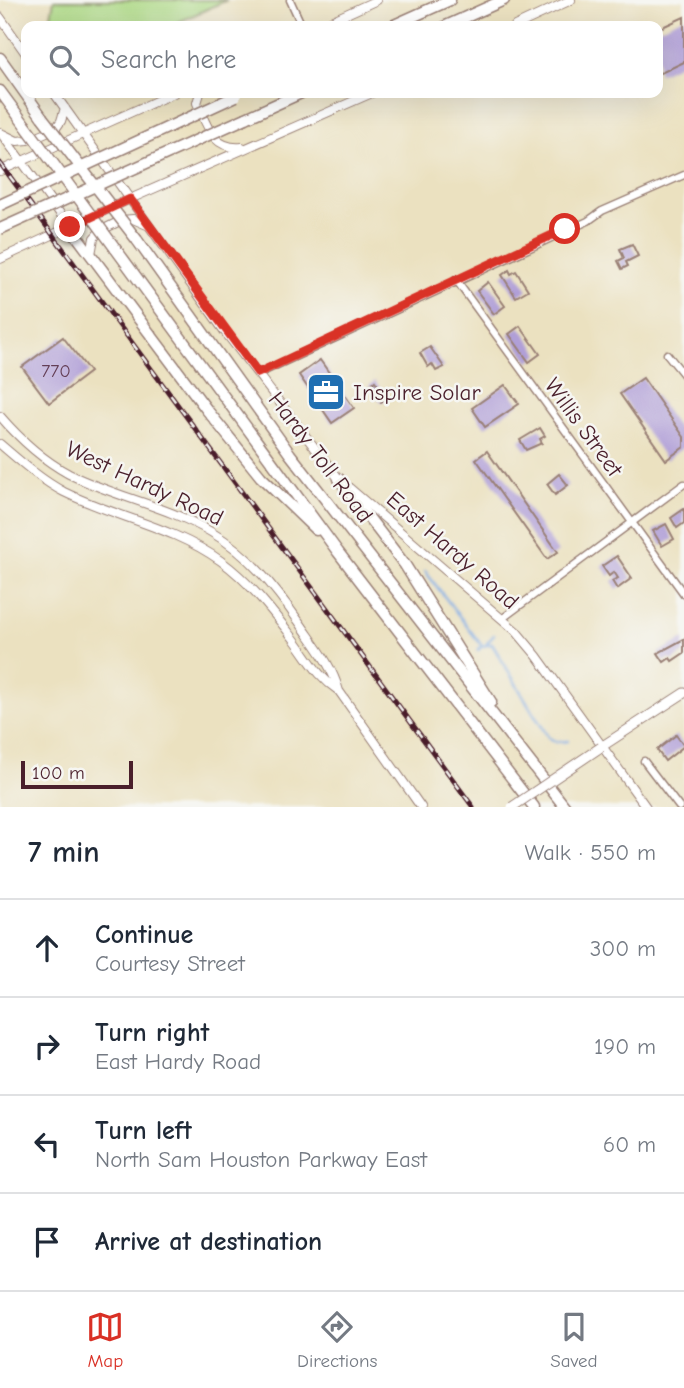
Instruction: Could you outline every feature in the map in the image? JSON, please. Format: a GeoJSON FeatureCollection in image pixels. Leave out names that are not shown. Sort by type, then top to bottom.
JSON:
{"type":"FeatureCollection","features":[{"type":"Feature","properties":{"kind":"highway"},"geometry":{"type":"LineString","coordinates":[[402,21],[450,0]]}},
{"type":"Feature","properties":{"kind":"highway"},"geometry":{"type":"LineString","coordinates":[[457,21],[504,0]]}},
{"type":"Feature","properties":{"kind":"highway"},"geometry":{"type":"LineString","coordinates":[[489,7],[513,0]]}},
{"type":"Feature","properties":{"kind":"highway","name":"Hardy Toll Road"},"geometry":{"type":"LineString","coordinates":[[0,58],[21,87]]}},
{"type":"Feature","properties":{"kind":"highway","name":"Hardy Toll Road"},"geometry":{"type":"LineString","coordinates":[[0,91],[338,552],[534,807]]}},
{"type":"Feature","properties":{"kind":"highway","name":"Hardy Toll Road"},"geometry":{"type":"LineString","coordinates":[[29,98],[136,240],[290,454],[565,807]]}},
{"type":"Feature","properties":{"kind":"highway"},"geometry":{"type":"LineString","coordinates":[[0,205],[233,98]]}},
{"type":"Feature","properties":{"kind":"highway"},"geometry":{"type":"LineString","coordinates":[[0,229],[290,98]]}},
{"type":"Feature","properties":{"kind":"highway"},"geometry":{"type":"LineString","coordinates":[[70,227],[261,477],[338,552]]}},
{"type":"Feature","properties":{"kind":"highway"},"geometry":{"type":"LineString","coordinates":[[339,479],[405,565],[517,743]]}},
{"type":"Feature","properties":{"kind":"main road"},"geometry":{"type":"LineString","coordinates":[[331,21],[377,0]]}},
{"type":"Feature","properties":{"kind":"main road"},"geometry":{"type":"LineString","coordinates":[[526,21],[571,0]]}},
{"type":"Feature","properties":{"kind":"main road"},"geometry":{"type":"LineString","coordinates":[[0,17],[21,47]]}},
{"type":"Feature","properties":{"kind":"main road","name":"East Hardy Road"},"geometry":{"type":"LineString","coordinates":[[58,98],[258,373],[339,479],[503,618],[537,656],[600,747],[646,807]]}},
{"type":"Feature","properties":{"kind":"main road"},"geometry":{"type":"LineString","coordinates":[[0,171],[163,98]]}},
{"type":"Feature","properties":{"kind":"main road"},"geometry":{"type":"LineString","coordinates":[[198,98],[197,103],[213,139],[223,146],[234,148],[252,146]]}},
{"type":"Feature","properties":{"kind":"main road"},"geometry":{"type":"LineString","coordinates":[[0,260],[130,199],[361,98]]}},
{"type":"Feature","properties":{"kind":"main road"},"geometry":{"type":"LineString","coordinates":[[0,132],[17,141],[28,140],[56,128],[65,108]]}},
{"type":"Feature","properties":{"kind":"main road"},"geometry":{"type":"LineString","coordinates":[[0,132],[70,227]]}},
{"type":"Feature","properties":{"kind":"main road"},"geometry":{"type":"LineString","coordinates":[[90,254],[94,237],[122,220],[132,219],[150,226]]}},
{"type":"Feature","properties":{"kind":"main road","name":"West Hardy Road"},"geometry":{"type":"LineString","coordinates":[[0,416],[14,433],[68,473],[165,510],[213,533],[236,549],[280,595],[334,671],[339,691]]}},
{"type":"Feature","properties":{"kind":"main road"},"geometry":{"type":"LineString","coordinates":[[0,444],[14,433]]}},
{"type":"Feature","properties":{"kind":"main road","name":"West Hardy Road"},"geometry":{"type":"LineString","coordinates":[[0,444],[42,478],[63,491],[179,535],[239,576],[270,609],[323,679],[339,691],[421,807]]}},
{"type":"Feature","properties":{"kind":"main road"},"geometry":{"type":"LineString","coordinates":[[239,576],[254,568]]}},
{"type":"Feature","properties":{"kind":"main road"},"geometry":{"type":"LineString","coordinates":[[512,807],[684,693]]}},
{"type":"Feature","properties":{"kind":"street"},"geometry":{"type":"LineString","coordinates":[[290,0],[300,21]]}},
{"type":"Feature","properties":{"kind":"street"},"geometry":{"type":"LineString","coordinates":[[258,373],[684,175]]}},
{"type":"Feature","properties":{"kind":"street","name":"Willis Street"},"geometry":{"type":"LineString","coordinates":[[456,280],[684,594]]}},
{"type":"Feature","properties":{"kind":"street"},"geometry":{"type":"LineString","coordinates":[[667,354],[684,375]]}},
{"type":"Feature","properties":{"kind":"street"},"geometry":{"type":"LineString","coordinates":[[503,618],[684,484]]}},
{"type":"Feature","properties":{"kind":"street"},"geometry":{"type":"LineString","coordinates":[[644,761],[679,807]]}},
{"type":"Feature","properties":{"kind":"green space"},"geometry":{"type":"Polygon","coordinates":[[[54,0],[227,0],[181,21],[50,21],[54,0]]]}},
{"type":"Feature","properties":{"kind":"building"},"geometry":{"type":"Polygon","coordinates":[[[684,17],[684,62],[663,72],[663,27],[684,17]]]}},
{"type":"Feature","properties":{"kind":"building"},"geometry":{"type":"Polygon","coordinates":[[[632,244],[638,256],[626,262],[628,266],[622,269],[618,261],[624,258],[620,249],[632,244]]]}},
{"type":"Feature","properties":{"kind":"building"},"geometry":{"type":"Polygon","coordinates":[[[509,270],[511,274],[516,271],[528,290],[516,297],[502,275],[509,270]]]}},
{"type":"Feature","properties":{"kind":"building"},"geometry":{"type":"Polygon","coordinates":[[[488,282],[505,306],[494,314],[477,291],[488,282]]]}},
{"type":"Feature","properties":{"kind":"building"},"geometry":{"type":"Polygon","coordinates":[[[520,326],[540,354],[529,362],[509,334],[520,326]]]}},
{"type":"Feature","properties":{"kind":"building"},"geometry":{"type":"Polygon","coordinates":[[[63,337],[90,372],[49,403],[22,367],[63,337]]]}},
{"type":"Feature","properties":{"kind":"building"},"geometry":{"type":"Polygon","coordinates":[[[430,347],[444,367],[436,371],[432,364],[428,367],[420,353],[430,347]]]}},
{"type":"Feature","properties":{"kind":"building","name":"Inspire Solar"},"geometry":{"type":"Polygon","coordinates":[[[320,360],[354,408],[332,423],[299,375],[320,360]]]}},
{"type":"Feature","properties":{"kind":"building"},"geometry":{"type":"Polygon","coordinates":[[[643,378],[684,437],[684,447],[666,460],[620,394],[643,378]]]}},
{"type":"Feature","properties":{"kind":"building"},"geometry":{"type":"Polygon","coordinates":[[[375,381],[387,398],[381,402],[369,386],[375,381]]]}},
{"type":"Feature","properties":{"kind":"building"},"geometry":{"type":"Polygon","coordinates":[[[505,385],[519,404],[485,427],[472,408],[505,385]]]}},
{"type":"Feature","properties":{"kind":"building"},"geometry":{"type":"Polygon","coordinates":[[[540,428],[545,436],[540,439],[542,443],[526,450],[520,440],[540,428]]]}},
{"type":"Feature","properties":{"kind":"building"},"geometry":{"type":"Polygon","coordinates":[[[487,451],[558,552],[547,559],[476,459],[487,451]]]}},
{"type":"Feature","properties":{"kind":"building"},"geometry":{"type":"Polygon","coordinates":[[[559,474],[568,485],[555,495],[547,484],[559,474]]]}},
{"type":"Feature","properties":{"kind":"building"},"geometry":{"type":"Polygon","coordinates":[[[684,509],[684,523],[677,528],[671,518],[684,509]]]}},
{"type":"Feature","properties":{"kind":"building"},"geometry":{"type":"Polygon","coordinates":[[[666,524],[674,539],[662,546],[653,531],[666,524]]]}},
{"type":"Feature","properties":{"kind":"building"},"geometry":{"type":"Polygon","coordinates":[[[617,556],[632,578],[617,589],[612,581],[618,578],[614,572],[609,576],[602,566],[617,556]]]}},
{"type":"Feature","properties":{"kind":"building"},"geometry":{"type":"Polygon","coordinates":[[[684,639],[684,653],[672,661],[670,658],[664,662],[658,653],[684,639]]]}},
{"type":"Feature","properties":{"kind":"building"},"geometry":{"type":"Polygon","coordinates":[[[676,735],[684,746],[665,761],[657,750],[676,735]]]}},
{"type":"Feature","properties":{"kind":"waterway"},"geometry":{"type":"LineString","coordinates":[[425,571],[482,646]]}},
{"type":"Feature","properties":{"kind":"waterway"},"geometry":{"type":"LineString","coordinates":[[487,643],[494,635]]}},
{"type":"Feature","properties":{"kind":"waterway"},"geometry":{"type":"LineString","coordinates":[[478,650],[482,646],[492,644],[548,737],[556,742],[568,741]]}},
{"type":"Feature","properties":{"kind":"railway"},"geometry":{"type":"LineString","coordinates":[[0,163],[473,807]]}},
{"type":"Feature","properties":{"kind":"place","name":"Inspire Solar"},"geometry":{"type":"Point","coordinates":[326,392]}},
{"type":"Feature","properties":{"kind":"route"},"geometry":{"type":"LineString","coordinates":[[70,227],[130,199],[258,373],[565,229]]}}]}
